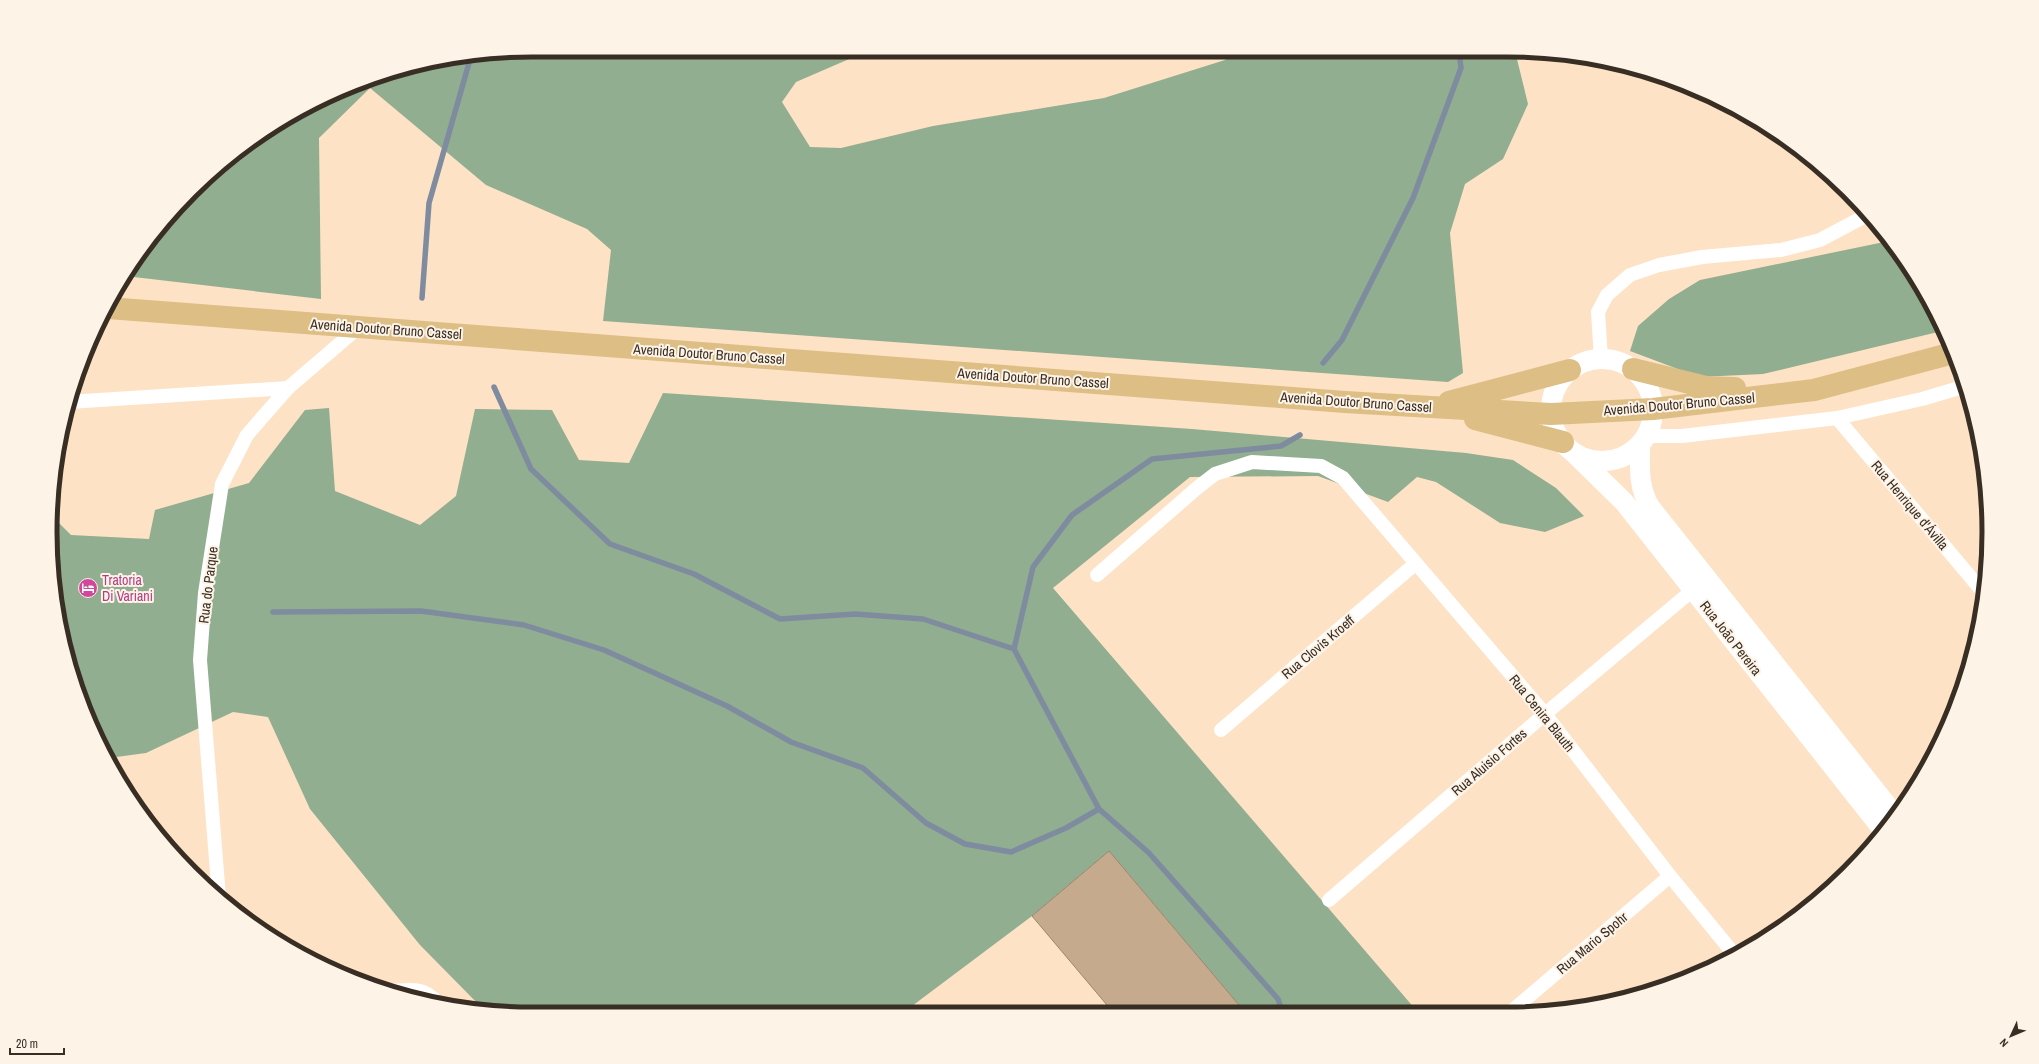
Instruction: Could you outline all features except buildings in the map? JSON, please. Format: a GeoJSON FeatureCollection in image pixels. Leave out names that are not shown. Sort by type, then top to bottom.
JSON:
{"type":"FeatureCollection","features":[{"type":"Feature","properties":{"kind":"main road","name":"Avenida Doutor Bruno Cassel"},"geometry":{"type":"LineString","coordinates":[[113,308],[1431,407],[1551,414],[1653,409],[1814,390],[1948,354]]}},
{"type":"Feature","properties":{"kind":"main road"},"geometry":{"type":"LineString","coordinates":[[1633,369],[1706,387],[1814,390]]}},
{"type":"Feature","properties":{"kind":"main road"},"geometry":{"type":"LineString","coordinates":[[1431,407],[1570,370]]}},
{"type":"Feature","properties":{"kind":"main road"},"geometry":{"type":"LineString","coordinates":[[1431,407],[1568,447]]}},
{"type":"Feature","properties":{"kind":"street"},"geometry":{"type":"LineString","coordinates":[[1602,358],[1598,312],[1607,295],[1630,275],[1659,265],[1702,257],[1781,250],[1820,240],[1863,217]]}},
{"type":"Feature","properties":{"kind":"street","name":"Rua do Parque"},"geometry":{"type":"LineString","coordinates":[[218,888],[200,660],[205,593],[222,484],[247,435],[288,388],[359,327]]}},
{"type":"Feature","properties":{"kind":"street"},"geometry":{"type":"LineString","coordinates":[[1551,414],[1552,399],[1558,383],[1570,370],[1584,362],[1602,358],[1618,361],[1633,369]]}},
{"type":"Feature","properties":{"kind":"street","name":"Rua João Pereira"},"geometry":{"type":"LineString","coordinates":[[1633,369],[1645,381],[1652,396],[1652,425],[1644,440],[1640,477],[1644,497],[1700,584],[1880,826]]}},
{"type":"Feature","properties":{"kind":"street"},"geometry":{"type":"LineString","coordinates":[[75,402],[288,388]]}},
{"type":"Feature","properties":{"kind":"street"},"geometry":{"type":"LineString","coordinates":[[1568,447],[1596,461],[1608,460],[1620,458],[1644,440],[1837,418],[1922,399],[1960,388]]}},
{"type":"Feature","properties":{"kind":"street","name":"Rua João Pereira"},"geometry":{"type":"LineString","coordinates":[[1551,414],[1555,430],[1568,447],[1624,502],[1700,584],[1891,811]]}},
{"type":"Feature","properties":{"kind":"street","name":"Rua Henrique d'Ávilla"},"geometry":{"type":"LineString","coordinates":[[1837,418],[1979,587]]}},
{"type":"Feature","properties":{"kind":"street","name":"Rua Cenira Blauth"},"geometry":{"type":"LineString","coordinates":[[1097,575],[1197,488],[1216,474],[1252,462],[1321,466],[1342,478],[1545,714],[1670,876],[1731,950]]}},
{"type":"Feature","properties":{"kind":"street","name":"Rua Clovis Kroeff"},"geometry":{"type":"LineString","coordinates":[[1221,730],[1415,564]]}},
{"type":"Feature","properties":{"kind":"street","name":"Rua Aluisio Fortes"},"geometry":{"type":"LineString","coordinates":[[1329,900],[1545,714],[1700,584]]}},
{"type":"Feature","properties":{"kind":"street","name":"Rua Mario Spohr"},"geometry":{"type":"LineString","coordinates":[[1517,1007],[1670,876]]}},
{"type":"Feature","properties":{"kind":"street"},"geometry":{"type":"LineString","coordinates":[[406,990],[421,989],[431,996]]}},
{"type":"Feature","properties":{"kind":"green space"},"geometry":{"type":"Polygon","coordinates":[[[532,57],[854,57],[796,82],[782,102],[810,147],[841,148],[933,126],[1104,98],[1225,60],[1229,57],[1517,57],[1528,104],[1503,159],[1465,184],[1450,233],[1463,373],[1448,382],[603,321],[611,250],[587,229],[486,185],[370,88],[319,138],[321,299],[132,277],[155,243],[196,196],[243,155],[268,137],[294,121],[350,93],[379,82],[439,66],[501,58],[532,57]]]}},
{"type":"Feature","properties":{"kind":"green space"},"geometry":{"type":"Polygon","coordinates":[[[1883,242],[1902,268],[1938,332],[1763,374],[1699,377],[1630,351],[1638,326],[1669,299],[1700,280],[1883,242]]]}},
{"type":"Feature","properties":{"kind":"green space"},"geometry":{"type":"Polygon","coordinates":[[[663,393],[1192,429],[1466,453],[1513,460],[1556,488],[1584,516],[1545,532],[1500,523],[1436,482],[1417,477],[1388,502],[1318,476],[1190,477],[1053,588],[1413,1007],[1241,1007],[1109,851],[1032,916],[911,1007],[532,1007],[478,1004],[420,945],[310,809],[268,717],[233,712],[146,753],[114,757],[93,714],[73,655],[61,594],[58,563],[57,521],[71,535],[149,539],[155,510],[249,483],[305,410],[329,408],[335,491],[420,525],[456,496],[475,409],[552,410],[579,460],[629,463],[663,393]]]}},
{"type":"Feature","properties":{"kind":"waterway"},"geometry":{"type":"LineString","coordinates":[[1323,363],[1342,340],[1413,198],[1461,68],[1460,57]]}},
{"type":"Feature","properties":{"kind":"waterway"},"geometry":{"type":"LineString","coordinates":[[422,298],[429,203],[470,61]]}},
{"type":"Feature","properties":{"kind":"waterway"},"geometry":{"type":"LineString","coordinates":[[494,387],[531,469],[610,544],[694,574],[780,619],[855,614],[923,619],[1014,649]]}},
{"type":"Feature","properties":{"kind":"waterway"},"geometry":{"type":"LineString","coordinates":[[1281,1007],[1278,999],[1149,853],[1099,809],[1014,649],[1033,567],[1072,515],[1152,459],[1281,446],[1300,435]]}},
{"type":"Feature","properties":{"kind":"waterway"},"geometry":{"type":"LineString","coordinates":[[273,612],[421,611],[524,625],[604,650],[727,706],[791,742],[863,768],[926,823],[965,844],[1011,852],[1066,828],[1099,809]]}},
{"type":"Feature","properties":{"kind":"place","name":"Tratoria Di Variani"},"geometry":{"type":"Point","coordinates":[88,588]}}]}
